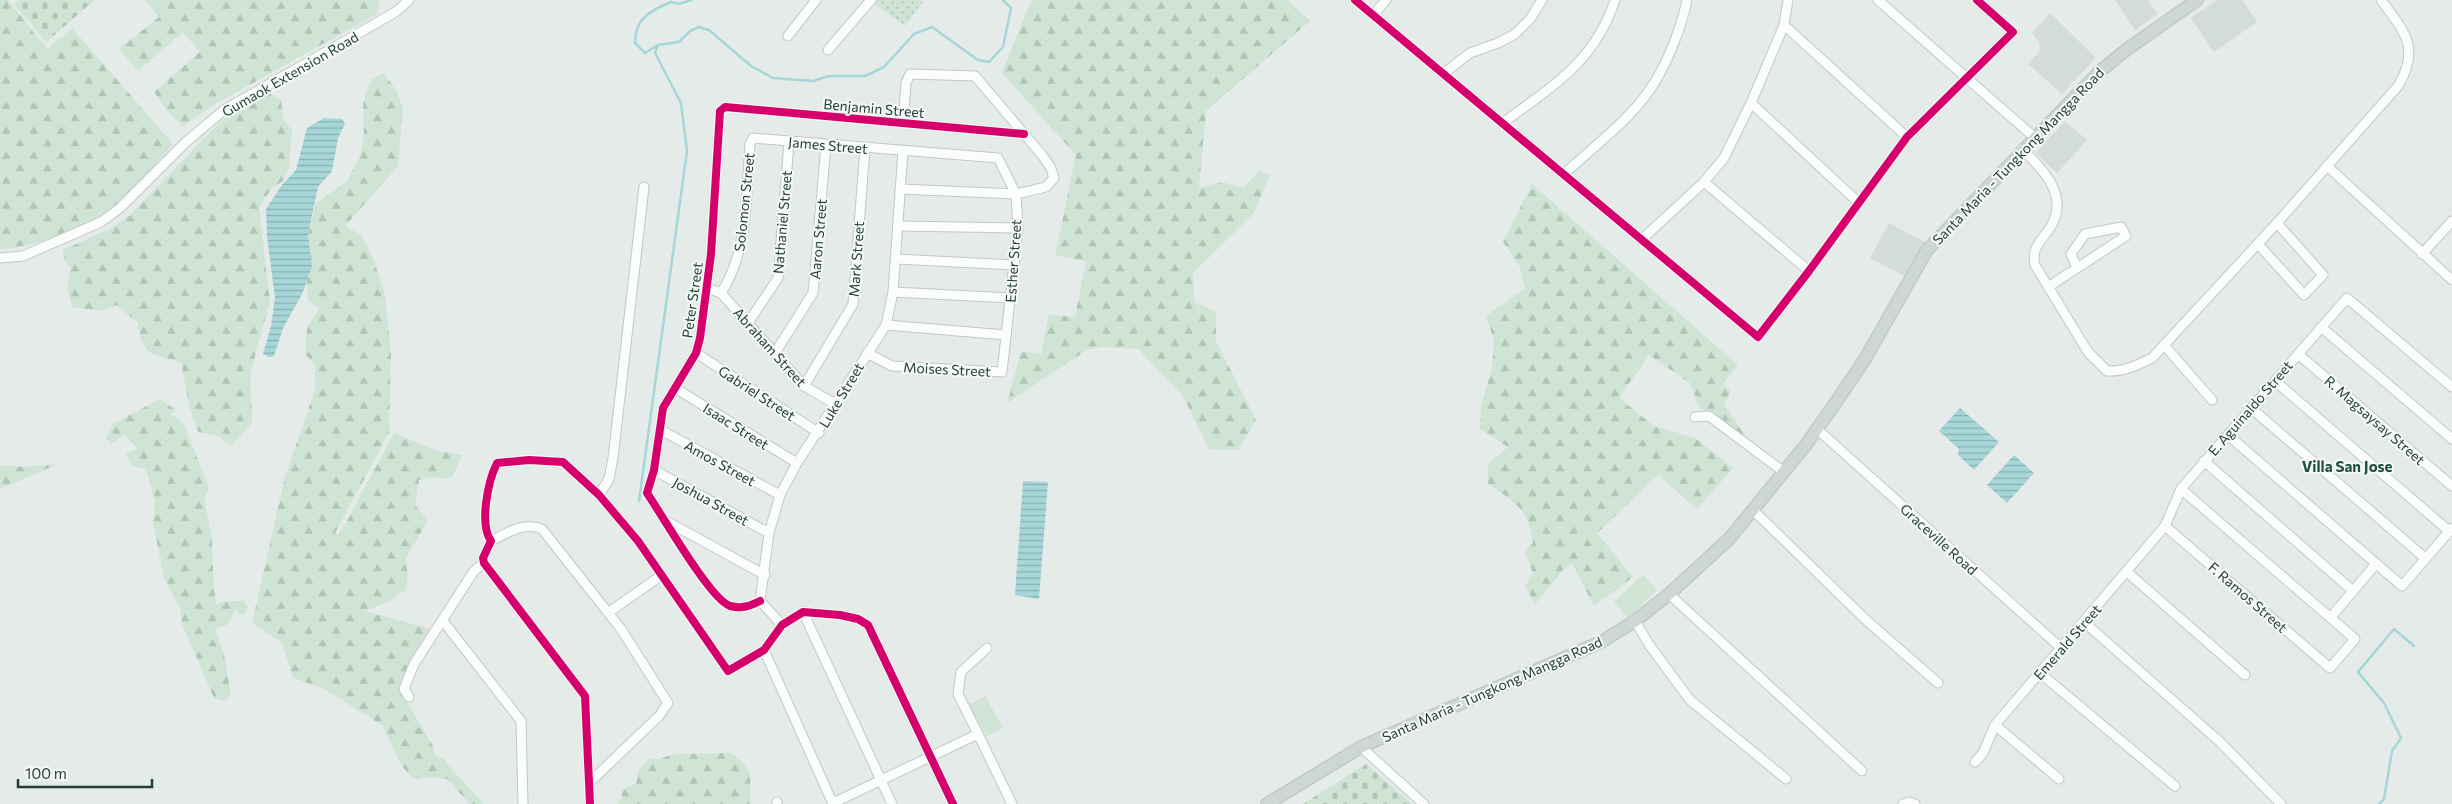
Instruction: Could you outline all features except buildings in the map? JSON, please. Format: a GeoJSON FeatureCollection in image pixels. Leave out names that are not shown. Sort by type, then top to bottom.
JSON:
{"type":"FeatureCollection","features":[{"type":"Feature","properties":{"kind":"main road","name":"Santa Maria - Tungkong Mangga Road"},"geometry":{"type":"LineString","coordinates":[[1267,804],[1362,747],[1601,642],[1635,621],[1702,566],[1753,510],[1817,429],[1865,359],[1927,250],[2022,149],[2108,63],[2197,0]]}},
{"type":"Feature","properties":{"kind":"street","name":"Gumaok Extension Road"},"geometry":{"type":"LineString","coordinates":[[0,258],[23,256],[101,222],[120,208],[186,142],[224,110],[397,11],[409,0]]}},
{"type":"Feature","properties":{"kind":"street"},"geometry":{"type":"LineString","coordinates":[[788,36],[816,0]]}},
{"type":"Feature","properties":{"kind":"street"},"geometry":{"type":"LineString","coordinates":[[828,50],[871,0]]}},
{"type":"Feature","properties":{"kind":"street"},"geometry":{"type":"LineString","coordinates":[[1355,0],[1758,337],[1907,137],[2013,32],[1977,0]]}},
{"type":"Feature","properties":{"kind":"street"},"geometry":{"type":"LineString","coordinates":[[1373,15],[1386,0]]}},
{"type":"Feature","properties":{"kind":"street"},"geometry":{"type":"LineString","coordinates":[[1444,73],[1470,53],[1498,43],[1515,34],[1530,19],[1542,0]]}},
{"type":"Feature","properties":{"kind":"street"},"geometry":{"type":"LineString","coordinates":[[1504,123],[1571,72],[1591,49],[1610,15],[1615,0]]}},
{"type":"Feature","properties":{"kind":"street"},"geometry":{"type":"LineString","coordinates":[[1564,174],[1622,120],[1649,91],[1679,30],[1688,0]]}},
{"type":"Feature","properties":{"kind":"street"},"geometry":{"type":"LineString","coordinates":[[1641,240],[1704,182],[1724,158],[1752,103],[1784,25],[1788,0]]}},
{"type":"Feature","properties":{"kind":"street"},"geometry":{"type":"LineString","coordinates":[[1878,0],[2034,137]]}},
{"type":"Feature","properties":{"kind":"street"},"geometry":{"type":"LineString","coordinates":[[2022,149],[2052,182],[2058,201],[2055,219],[2035,248],[2033,257],[2035,265],[2088,352],[2107,371],[2116,372],[2152,358],[2277,223],[2398,86],[2405,74],[2409,60],[2409,44],[2404,31],[2381,0]]}},
{"type":"Feature","properties":{"kind":"street"},"geometry":{"type":"LineString","coordinates":[[1784,25],[1907,137]]}},
{"type":"Feature","properties":{"kind":"street"},"geometry":{"type":"LineString","coordinates":[[900,189],[1016,194],[1046,187],[1054,178],[1051,168],[975,76],[910,74],[906,83],[903,124]]}},
{"type":"Feature","properties":{"kind":"street"},"geometry":{"type":"LineString","coordinates":[[1752,103],[1858,202]]}},
{"type":"Feature","properties":{"kind":"street","name":"Benjamin Street"},"geometry":{"type":"LineString","coordinates":[[721,109],[725,107],[1024,134]]}},
{"type":"Feature","properties":{"kind":"street","name":"Peter Street"},"geometry":{"type":"LineString","coordinates":[[721,109],[706,288],[696,353],[663,408],[654,470],[647,493],[712,591],[729,605],[748,608],[760,601]]}},
{"type":"Feature","properties":{"kind":"street","name":"James Street"},"geometry":{"type":"LineString","coordinates":[[753,138],[789,143],[903,151]]}},
{"type":"Feature","properties":{"kind":"street","name":"Solomon Street"},"geometry":{"type":"LineString","coordinates":[[721,293],[732,276],[740,254],[750,144],[753,138]]}},
{"type":"Feature","properties":{"kind":"street","name":"Nathaniel Street"},"geometry":{"type":"LineString","coordinates":[[748,323],[778,278],[789,143]]}},
{"type":"Feature","properties":{"kind":"street","name":"Aaron Street"},"geometry":{"type":"LineString","coordinates":[[775,353],[813,293],[826,145]]}},
{"type":"Feature","properties":{"kind":"street","name":"Mark Street"},"geometry":{"type":"LineString","coordinates":[[804,386],[853,304],[865,148]]}},
{"type":"Feature","properties":{"kind":"street","name":"Esther Street"},"geometry":{"type":"LineString","coordinates":[[903,151],[998,158],[1016,194],[1018,228],[1002,372]]}},
{"type":"Feature","properties":{"kind":"street","name":"Luke Street"},"geometry":{"type":"LineString","coordinates":[[760,601],[765,575],[769,533],[780,495],[797,463],[819,433],[835,404],[886,325],[893,292],[903,151]]}},
{"type":"Feature","properties":{"kind":"street"},"geometry":{"type":"LineString","coordinates":[[2327,166],[2452,280]]}},
{"type":"Feature","properties":{"kind":"street"},"geometry":{"type":"LineString","coordinates":[[1704,182],[1809,271]]}},
{"type":"Feature","properties":{"kind":"street"},"geometry":{"type":"LineString","coordinates":[[598,495],[609,479],[614,458],[644,187]]}},
{"type":"Feature","properties":{"kind":"street"},"geometry":{"type":"LineString","coordinates":[[2422,254],[2452,221]]}},
{"type":"Feature","properties":{"kind":"street"},"geometry":{"type":"LineString","coordinates":[[2258,244],[2304,295],[2322,275],[2277,223]]}},
{"type":"Feature","properties":{"kind":"street"},"geometry":{"type":"LineString","coordinates":[[899,226],[1018,228]]}},
{"type":"Feature","properties":{"kind":"street"},"geometry":{"type":"LineString","coordinates":[[2048,287],[2078,268],[2126,236],[2121,228],[2086,234],[2071,254],[2078,268]]}},
{"type":"Feature","properties":{"kind":"street"},"geometry":{"type":"LineString","coordinates":[[896,259],[1015,265]]}},
{"type":"Feature","properties":{"kind":"street","name":"Abraham Street"},"geometry":{"type":"LineString","coordinates":[[706,288],[721,293],[804,386],[835,404]]}},
{"type":"Feature","properties":{"kind":"street"},"geometry":{"type":"LineString","coordinates":[[893,292],[1011,298]]}},
{"type":"Feature","properties":{"kind":"street","name":"E. Aguinaldo Street"},"geometry":{"type":"LineString","coordinates":[[2165,526],[2180,489],[2347,298],[2452,387]]}},
{"type":"Feature","properties":{"kind":"street"},"geometry":{"type":"LineString","coordinates":[[886,325],[1006,335]]}},
{"type":"Feature","properties":{"kind":"street"},"geometry":{"type":"LineString","coordinates":[[2321,327],[2452,439]]}},
{"type":"Feature","properties":{"kind":"street"},"geometry":{"type":"LineString","coordinates":[[2164,346],[2212,400]]}},
{"type":"Feature","properties":{"kind":"street","name":"Gabriel Street"},"geometry":{"type":"LineString","coordinates":[[696,353],[819,433]]}},
{"type":"Feature","properties":{"kind":"street","name":"Moises Street"},"geometry":{"type":"LineString","coordinates":[[867,353],[892,366],[1002,372]]}},
{"type":"Feature","properties":{"kind":"street","name":"R. Magsaysay Street"},"geometry":{"type":"LineString","coordinates":[[2298,354],[2452,486]]}},
{"type":"Feature","properties":{"kind":"street"},"geometry":{"type":"LineString","coordinates":[[2228,435],[2402,586],[2450,529],[2274,381]]}},
{"type":"Feature","properties":{"kind":"street","name":"Isaac Street"},"geometry":{"type":"LineString","coordinates":[[675,388],[797,463]]}},
{"type":"Feature","properties":{"kind":"street"},"geometry":{"type":"LineString","coordinates":[[2251,408],[2425,558]]}},
{"type":"Feature","properties":{"kind":"street"},"geometry":{"type":"LineString","coordinates":[[1695,417],[1710,416],[1784,472]]}},
{"type":"Feature","properties":{"kind":"street","name":"Graceville Road"},"geometry":{"type":"LineString","coordinates":[[1817,429],[2061,648]]}},
{"type":"Feature","properties":{"kind":"street","name":"Amos Street"},"geometry":{"type":"LineString","coordinates":[[660,430],[780,495]]}},
{"type":"Feature","properties":{"kind":"street"},"geometry":{"type":"LineString","coordinates":[[491,541],[487,535],[484,521],[492,474],[497,464],[529,460],[563,462],[598,495],[638,541],[728,671],[764,650],[782,625],[803,612],[840,615],[858,619],[868,626],[953,804]]}},
{"type":"Feature","properties":{"kind":"street"},"geometry":{"type":"LineString","coordinates":[[2204,461],[2353,591]]}},
{"type":"Feature","properties":{"kind":"street","name":"Joshua Street"},"geometry":{"type":"LineString","coordinates":[[654,470],[769,533]]}},
{"type":"Feature","properties":{"kind":"street"},"geometry":{"type":"LineString","coordinates":[[2180,489],[2330,617],[2376,564]]}},
{"type":"Feature","properties":{"kind":"street"},"geometry":{"type":"LineString","coordinates":[[1753,510],[1866,620],[1938,683]]}},
{"type":"Feature","properties":{"kind":"street"},"geometry":{"type":"LineString","coordinates":[[666,521],[765,575]]}},
{"type":"Feature","properties":{"kind":"street"},"geometry":{"type":"LineString","coordinates":[[590,782],[659,716],[668,703],[609,612],[542,529],[535,526],[526,526],[491,541],[483,558],[484,563],[585,696],[590,804]]}},
{"type":"Feature","properties":{"kind":"street","name":"Emerald Street"},"geometry":{"type":"LineString","coordinates":[[1976,762],[1983,753],[1995,725],[2165,526]]}},
{"type":"Feature","properties":{"kind":"street","name":"F. Ramos Street"},"geometry":{"type":"LineString","coordinates":[[2165,526],[2330,668],[2355,639],[2330,617]]}},
{"type":"Feature","properties":{"kind":"street"},"geometry":{"type":"LineString","coordinates":[[409,697],[404,689],[414,664],[474,571],[484,563]]}},
{"type":"Feature","properties":{"kind":"street"},"geometry":{"type":"LineString","coordinates":[[2127,572],[2245,675]]}},
{"type":"Feature","properties":{"kind":"street"},"geometry":{"type":"LineString","coordinates":[[609,612],[662,575]]}},
{"type":"Feature","properties":{"kind":"street"},"geometry":{"type":"LineString","coordinates":[[1669,594],[1862,771]]}},
{"type":"Feature","properties":{"kind":"street"},"geometry":{"type":"LineString","coordinates":[[760,601],[782,625]]}},
{"type":"Feature","properties":{"kind":"street"},"geometry":{"type":"LineString","coordinates":[[803,612],[892,804]]}},
{"type":"Feature","properties":{"kind":"street"},"geometry":{"type":"LineString","coordinates":[[443,621],[521,721],[523,804]]}},
{"type":"Feature","properties":{"kind":"street"},"geometry":{"type":"LineString","coordinates":[[1635,621],[1650,646],[1690,700],[1786,779]]}},
{"type":"Feature","properties":{"kind":"street"},"geometry":{"type":"LineString","coordinates":[[2084,622],[2220,742],[2281,804]]}},
{"type":"Feature","properties":{"kind":"street"},"geometry":{"type":"LineString","coordinates":[[987,648],[961,672],[958,694],[1012,804]]}},
{"type":"Feature","properties":{"kind":"street"},"geometry":{"type":"LineString","coordinates":[[764,650],[833,803],[978,734]]}},
{"type":"Feature","properties":{"kind":"street"},"geometry":{"type":"LineString","coordinates":[[2040,673],[2175,786]]}},
{"type":"Feature","properties":{"kind":"street"},"geometry":{"type":"LineString","coordinates":[[1995,725],[2060,780]]}},
{"type":"Feature","properties":{"kind":"street"},"geometry":{"type":"LineString","coordinates":[[1362,747],[1424,804]]}},
{"type":"Feature","properties":{"kind":"street"},"geometry":{"type":"LineString","coordinates":[[1903,804],[1909,802],[1915,804]]}},
{"type":"Feature","properties":{"kind":"shaded area"},"geometry":{"type":"Polygon","coordinates":[[[2115,0],[2148,0],[2158,14],[2135,30],[2115,0]]]}},
{"type":"Feature","properties":{"kind":"shaded area"},"geometry":{"type":"Polygon","coordinates":[[[2217,0],[2242,0],[2257,22],[2214,52],[2191,18],[2217,0]]]}},
{"type":"Feature","properties":{"kind":"shaded area"},"geometry":{"type":"Polygon","coordinates":[[[2050,13],[2096,58],[2062,94],[2028,64],[2040,51],[2039,42],[2032,33],[2050,13]]]}},
{"type":"Feature","properties":{"kind":"shaded area"},"geometry":{"type":"Polygon","coordinates":[[[2065,121],[2087,140],[2057,173],[2036,153],[2065,121]]]}},
{"type":"Feature","properties":{"kind":"shaded area"},"geometry":{"type":"Polygon","coordinates":[[[1889,223],[1927,243],[1908,278],[1870,258],[1889,223]]]}},
{"type":"Feature","properties":{"kind":"green space"},"geometry":{"type":"Polygon","coordinates":[[[0,0],[8,0],[47,49],[72,28],[173,144],[149,173],[122,200],[102,215],[67,233],[52,238],[24,246],[0,249],[0,0]]]}},
{"type":"Feature","properties":{"kind":"green space"},"geometry":{"type":"Polygon","coordinates":[[[19,0],[95,0],[46,42],[14,4],[19,0]]]}},
{"type":"Feature","properties":{"kind":"green space"},"geometry":{"type":"Polygon","coordinates":[[[145,0],[378,0],[380,3],[377,14],[215,104],[183,126],[167,111],[154,92],[200,52],[183,32],[138,71],[119,49],[159,17],[145,0]]]}},
{"type":"Feature","properties":{"kind":"green space"},"geometry":{"type":"Polygon","coordinates":[[[875,0],[920,0],[923,2],[905,26],[873,3],[875,0]]]}},
{"type":"Feature","properties":{"kind":"green space"},"geometry":{"type":"Polygon","coordinates":[[[1034,0],[1287,0],[1310,21],[1206,111],[1199,188],[1222,182],[1243,188],[1259,171],[1270,174],[1254,213],[1193,273],[1194,302],[1216,312],[1216,341],[1256,420],[1238,450],[1209,449],[1183,396],[1138,349],[1101,347],[1087,350],[1007,403],[1021,351],[1041,354],[1049,315],[1075,317],[1086,261],[1055,255],[1076,155],[1002,73],[1030,3],[1034,0]]]}},
{"type":"Feature","properties":{"kind":"green space"},"geometry":{"type":"Polygon","coordinates":[[[384,73],[397,92],[403,109],[398,166],[345,226],[361,235],[373,258],[385,295],[391,354],[389,433],[335,533],[338,535],[346,523],[394,433],[437,451],[462,455],[453,476],[419,480],[415,505],[428,520],[405,560],[408,574],[406,589],[388,602],[365,611],[431,629],[411,662],[400,690],[434,748],[434,754],[445,760],[484,804],[470,804],[447,779],[422,777],[416,779],[409,775],[400,763],[383,726],[325,689],[293,678],[282,643],[252,623],[285,477],[315,390],[315,365],[305,354],[307,327],[319,309],[308,300],[307,281],[312,267],[308,234],[316,203],[346,182],[360,157],[364,136],[363,103],[371,79],[384,73]]]}},
{"type":"Feature","properties":{"kind":"green space"},"geometry":{"type":"Polygon","coordinates":[[[270,93],[281,100],[283,119],[292,130],[289,167],[283,181],[272,188],[259,207],[270,302],[250,374],[252,423],[231,446],[218,436],[198,432],[189,405],[181,362],[150,352],[142,342],[138,323],[117,305],[100,311],[72,307],[67,288],[71,267],[64,260],[63,250],[109,229],[129,216],[221,121],[270,93]]]}},
{"type":"Feature","properties":{"kind":"green space"},"geometry":{"type":"Polygon","coordinates":[[[1532,184],[1738,365],[1723,384],[1731,391],[1724,404],[1746,437],[1699,407],[1690,383],[1649,355],[1619,398],[1654,426],[1695,438],[1733,468],[1697,509],[1658,475],[1597,533],[1633,577],[1594,606],[1572,563],[1563,570],[1535,604],[1525,586],[1533,573],[1525,552],[1533,543],[1528,522],[1519,507],[1488,484],[1488,464],[1508,447],[1480,429],[1481,406],[1492,367],[1494,340],[1486,316],[1525,288],[1520,267],[1503,242],[1532,184]]]}},
{"type":"Feature","properties":{"kind":"green space"},"geometry":{"type":"Polygon","coordinates":[[[160,399],[176,410],[171,414],[184,424],[209,488],[204,500],[212,539],[216,604],[227,601],[244,601],[248,607],[246,613],[239,615],[236,609],[227,625],[215,629],[224,654],[231,695],[224,701],[214,698],[182,624],[180,609],[164,578],[153,523],[155,502],[146,469],[132,466],[126,454],[138,448],[124,435],[111,444],[106,438],[113,424],[160,399]]]}},
{"type":"Feature","properties":{"kind":"green space"},"geometry":{"type":"Polygon","coordinates":[[[58,464],[0,489],[0,465],[22,467],[58,464]]]}},
{"type":"Feature","properties":{"kind":"green space"},"geometry":{"type":"Polygon","coordinates":[[[1643,575],[1657,590],[1628,618],[1614,602],[1643,575]]]}},
{"type":"Feature","properties":{"kind":"green space"},"geometry":{"type":"Polygon","coordinates":[[[985,696],[1003,728],[987,736],[969,705],[985,696]]]}},
{"type":"Feature","properties":{"kind":"green space"},"geometry":{"type":"Polygon","coordinates":[[[731,753],[744,764],[750,774],[750,804],[617,804],[622,799],[622,789],[636,784],[639,770],[650,758],[655,760],[675,754],[731,753]]]}},
{"type":"Feature","properties":{"kind":"green space"},"geometry":{"type":"Polygon","coordinates":[[[1366,764],[1412,804],[1303,804],[1366,764]]]}},
{"type":"Feature","properties":{"kind":"water"},"geometry":{"type":"Polygon","coordinates":[[[324,118],[342,119],[345,124],[338,138],[332,171],[318,187],[308,234],[312,267],[302,294],[283,328],[274,356],[269,357],[263,354],[271,326],[275,298],[267,236],[266,209],[282,185],[296,170],[307,128],[324,118]]]}},
{"type":"Feature","properties":{"kind":"water"},"geometry":{"type":"Polygon","coordinates":[[[1960,408],[1999,442],[1974,470],[1958,455],[1959,449],[1939,431],[1960,408]]]}},
{"type":"Feature","properties":{"kind":"water"},"geometry":{"type":"Polygon","coordinates":[[[2014,455],[2034,473],[2007,503],[1987,485],[2014,455]]]}},
{"type":"Feature","properties":{"kind":"water"},"geometry":{"type":"Polygon","coordinates":[[[1023,481],[1048,482],[1039,599],[1015,595],[1023,481]]]}},
{"type":"Feature","properties":{"kind":"waterway"},"geometry":{"type":"LineString","coordinates":[[691,0],[679,4],[671,2],[650,12],[638,27],[635,43],[645,53],[658,45],[679,42],[690,31],[699,27],[709,30],[751,66],[773,78],[813,81],[829,76],[865,76],[884,67],[914,34],[932,27],[978,60],[989,62],[1003,47],[1011,8],[1003,0]]}},
{"type":"Feature","properties":{"kind":"waterway"},"geometry":{"type":"LineString","coordinates":[[639,501],[687,151],[681,103],[655,53],[658,45]]}},
{"type":"Feature","properties":{"kind":"waterway"},"geometry":{"type":"LineString","coordinates":[[2379,804],[2384,799],[2392,751],[2401,738],[2384,703],[2358,672],[2394,629],[2414,646]]}},
{"type":"Feature","properties":{"kind":"cycle path"},"geometry":{"type":"LineString","coordinates":[[1355,0],[1758,337],[1907,137],[2013,32],[1977,0]]}},
{"type":"Feature","properties":{"kind":"cycle path"},"geometry":{"type":"LineString","coordinates":[[760,601],[749,606],[738,607],[730,606],[721,600],[699,573],[647,493],[654,470],[663,408],[696,353],[700,338],[711,254],[720,111],[725,107],[1024,134]]}},
{"type":"Feature","properties":{"kind":"cycle path"},"geometry":{"type":"LineString","coordinates":[[590,804],[585,696],[484,563],[483,558],[491,541],[487,534],[486,502],[497,463],[529,460],[563,462],[599,495],[638,541],[728,671],[764,650],[782,625],[803,612],[840,615],[858,619],[868,625],[953,804]]}},
{"type":"Feature","properties":{"kind":"district","name":"Villa San Jose"},"geometry":{"type":"Point","coordinates":[2347,466]}}]}
